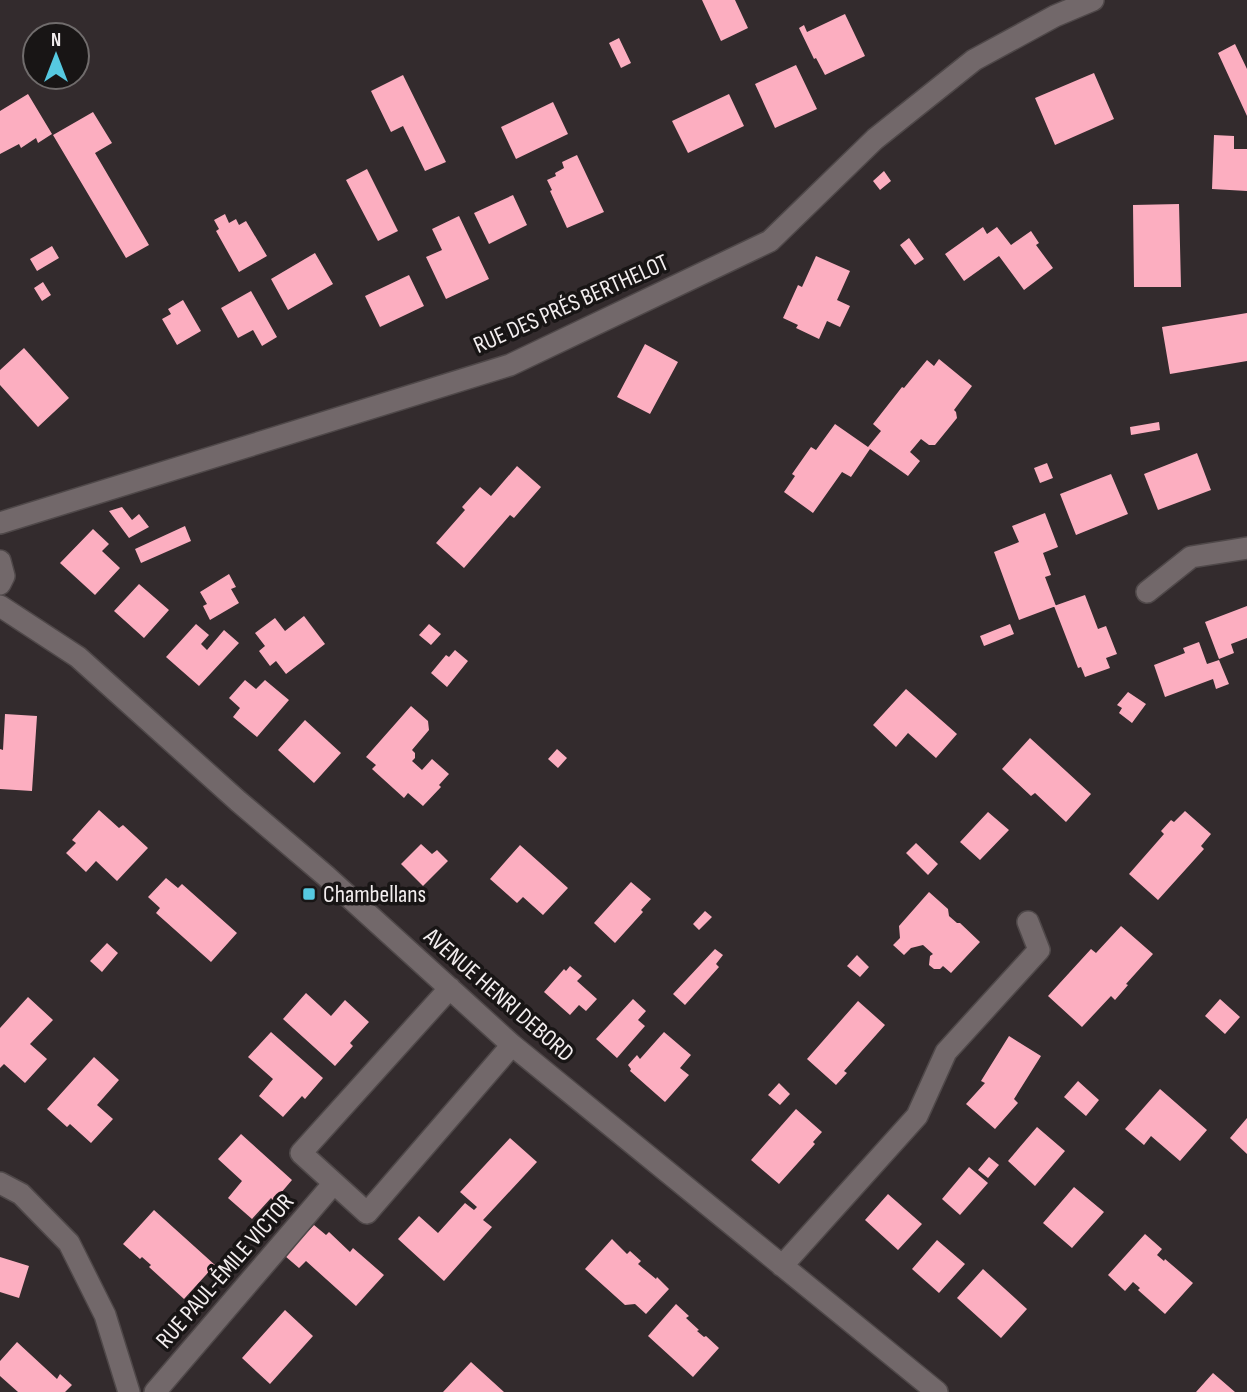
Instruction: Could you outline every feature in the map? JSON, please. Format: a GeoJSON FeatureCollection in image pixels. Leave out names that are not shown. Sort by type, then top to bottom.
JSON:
{"type":"FeatureCollection","features":[{"type":"Feature","properties":{"kind":"street","name":"RUE DES PRÉS BERTHELOT"},"geometry":{"type":"LineString","coordinates":[[0,523],[510,365],[770,241],[875,139],[974,60],[1055,16],[1093,0]]}},
{"type":"Feature","properties":{"kind":"street"},"geometry":{"type":"LineString","coordinates":[[1147,592],[1191,556],[1247,548]]}},
{"type":"Feature","properties":{"kind":"street"},"geometry":{"type":"LineString","coordinates":[[0,561],[4,576],[0,584]]}},
{"type":"Feature","properties":{"kind":"street","name":"AVENUE HENRI DEBORD"},"geometry":{"type":"LineString","coordinates":[[0,606],[78,657],[238,801],[320,870],[512,1045],[937,1392]]}},
{"type":"Feature","properties":{"kind":"street"},"geometry":{"type":"LineString","coordinates":[[782,1266],[917,1116],[946,1052],[1039,950],[1028,922]]}},
{"type":"Feature","properties":{"kind":"street"},"geometry":{"type":"LineString","coordinates":[[450,988],[300,1153],[367,1213],[512,1045]]}},
{"type":"Feature","properties":{"kind":"street"},"geometry":{"type":"LineString","coordinates":[[0,1183],[21,1194],[69,1243],[105,1315],[129,1392]]}},
{"type":"Feature","properties":{"kind":"street","name":"RUE PAUL-ÉMILE VICTOR"},"geometry":{"type":"LineString","coordinates":[[155,1392],[334,1184]]}},
{"type":"Feature","properties":{"kind":"building"},"geometry":{"type":"Polygon","coordinates":[[[702,0],[735,0],[748,28],[721,41],[702,0]]]}},
{"type":"Feature","properties":{"kind":"building"},"geometry":{"type":"Polygon","coordinates":[[[845,14],[865,56],[825,75],[799,28],[804,25],[807,32],[845,14]]]}},
{"type":"Feature","properties":{"kind":"building"},"geometry":{"type":"Polygon","coordinates":[[[619,38],[631,63],[621,68],[609,43],[619,38]]]}},
{"type":"Feature","properties":{"kind":"building"},"geometry":{"type":"Polygon","coordinates":[[[1235,44],[1247,69],[1247,116],[1218,53],[1235,44]]]}},
{"type":"Feature","properties":{"kind":"building"},"geometry":{"type":"Polygon","coordinates":[[[796,65],[817,109],[775,128],[755,84],[796,65]]]}},
{"type":"Feature","properties":{"kind":"building"},"geometry":{"type":"Polygon","coordinates":[[[1094,73],[1114,119],[1055,145],[1035,98],[1094,73]]]}},
{"type":"Feature","properties":{"kind":"building"},"geometry":{"type":"Polygon","coordinates":[[[403,75],[446,162],[425,171],[403,126],[391,132],[371,91],[403,75]]]}},
{"type":"Feature","properties":{"kind":"building"},"geometry":{"type":"Polygon","coordinates":[[[28,94],[52,134],[38,143],[36,138],[21,148],[19,144],[0,154],[0,111],[28,94]]]}},
{"type":"Feature","properties":{"kind":"building"},"geometry":{"type":"Polygon","coordinates":[[[729,94],[744,126],[688,153],[672,121],[729,94]]]}},
{"type":"Feature","properties":{"kind":"building"},"geometry":{"type":"Polygon","coordinates":[[[553,102],[568,134],[516,159],[501,127],[553,102]]]}},
{"type":"Feature","properties":{"kind":"building"},"geometry":{"type":"Polygon","coordinates":[[[93,112],[112,143],[95,153],[149,245],[126,258],[53,135],[93,112]]]}},
{"type":"Feature","properties":{"kind":"building"},"geometry":{"type":"Polygon","coordinates":[[[1214,135],[1234,136],[1234,149],[1247,149],[1247,191],[1212,189],[1214,135]]]}},
{"type":"Feature","properties":{"kind":"building"},"geometry":{"type":"Polygon","coordinates":[[[577,155],[604,212],[567,228],[547,180],[564,168],[562,162],[577,155]]]}},
{"type":"Feature","properties":{"kind":"building"},"geometry":{"type":"Polygon","coordinates":[[[367,169],[398,231],[378,241],[346,180],[367,169]]]}},
{"type":"Feature","properties":{"kind":"building"},"geometry":{"type":"Polygon","coordinates":[[[884,171],[891,181],[880,190],[873,181],[884,171]]]}},
{"type":"Feature","properties":{"kind":"building"},"geometry":{"type":"Polygon","coordinates":[[[513,195],[527,225],[489,244],[474,213],[513,195]]]}},
{"type":"Feature","properties":{"kind":"building"},"geometry":{"type":"Polygon","coordinates":[[[1179,204],[1181,287],[1134,287],[1133,205],[1179,204]]]}},
{"type":"Feature","properties":{"kind":"building"},"geometry":{"type":"Polygon","coordinates":[[[225,214],[229,223],[236,219],[239,225],[246,221],[267,256],[239,272],[216,231],[219,229],[214,220],[225,214]]]}},
{"type":"Feature","properties":{"kind":"building"},"geometry":{"type":"Polygon","coordinates":[[[459,216],[489,279],[446,299],[426,257],[442,250],[432,229],[459,216]]]}},
{"type":"Feature","properties":{"kind":"building"},"geometry":{"type":"Polygon","coordinates":[[[983,227],[987,234],[997,227],[1011,245],[1031,231],[1039,243],[1036,245],[1053,268],[1024,290],[999,256],[964,281],[945,254],[983,227]]]}},
{"type":"Feature","properties":{"kind":"building"},"geometry":{"type":"Polygon","coordinates":[[[909,238],[924,259],[915,265],[900,245],[909,238]]]}},
{"type":"Feature","properties":{"kind":"building"},"geometry":{"type":"Polygon","coordinates":[[[52,246],[59,258],[37,271],[30,259],[52,246]]]}},
{"type":"Feature","properties":{"kind":"building"},"geometry":{"type":"Polygon","coordinates":[[[315,253],[333,284],[288,310],[271,279],[315,253]]]}},
{"type":"Feature","properties":{"kind":"building"},"geometry":{"type":"Polygon","coordinates":[[[816,256],[850,271],[837,300],[850,306],[840,327],[827,321],[819,339],[783,318],[798,285],[802,287],[816,256]]]}},
{"type":"Feature","properties":{"kind":"building"},"geometry":{"type":"Polygon","coordinates":[[[409,275],[424,306],[380,327],[365,296],[409,275]]]}},
{"type":"Feature","properties":{"kind":"building"},"geometry":{"type":"Polygon","coordinates":[[[43,282],[51,295],[42,301],[34,288],[43,282]]]}},
{"type":"Feature","properties":{"kind":"building"},"geometry":{"type":"Polygon","coordinates":[[[251,291],[277,337],[262,346],[253,330],[238,338],[221,308],[251,291]]]}},
{"type":"Feature","properties":{"kind":"building"},"geometry":{"type":"Polygon","coordinates":[[[183,300],[201,331],[177,345],[162,319],[171,314],[168,309],[183,300]]]}},
{"type":"Feature","properties":{"kind":"building"},"geometry":{"type":"Polygon","coordinates":[[[1247,313],[1247,361],[1170,374],[1162,327],[1247,313]]]}},
{"type":"Feature","properties":{"kind":"building"},"geometry":{"type":"Polygon","coordinates":[[[645,344],[678,362],[650,414],[617,397],[645,344]]]}},
{"type":"Feature","properties":{"kind":"building"},"geometry":{"type":"Polygon","coordinates":[[[24,348],[69,398],[38,427],[0,385],[0,370],[24,348]]]}},
{"type":"Feature","properties":{"kind":"building"},"geometry":{"type":"Polygon","coordinates":[[[939,359],[972,386],[954,410],[957,418],[935,445],[929,445],[921,439],[910,452],[920,461],[908,476],[870,449],[851,477],[842,472],[813,513],[784,492],[795,476],[792,474],[811,447],[816,450],[835,424],[868,447],[881,431],[873,424],[902,387],[904,388],[927,360],[934,366],[939,359]]]}},
{"type":"Feature","properties":{"kind":"building"},"geometry":{"type":"Polygon","coordinates":[[[1159,422],[1160,430],[1131,435],[1130,427],[1159,422]]]}},
{"type":"Feature","properties":{"kind":"building"},"geometry":{"type":"Polygon","coordinates":[[[1197,453],[1211,490],[1158,510],[1144,474],[1197,453]]]}},
{"type":"Feature","properties":{"kind":"building"},"geometry":{"type":"Polygon","coordinates":[[[1047,463],[1053,478],[1040,483],[1034,468],[1047,463]]]}},
{"type":"Feature","properties":{"kind":"building"},"geometry":{"type":"Polygon","coordinates":[[[517,466],[541,487],[514,518],[510,515],[464,568],[436,543],[465,510],[462,507],[480,487],[491,496],[517,466]]]}},
{"type":"Feature","properties":{"kind":"building"},"geometry":{"type":"Polygon","coordinates":[[[1111,474],[1128,514],[1076,535],[1060,494],[1111,474]]]}},
{"type":"Feature","properties":{"kind":"building"},"geometry":{"type":"Polygon","coordinates":[[[122,507],[132,520],[139,514],[149,527],[129,538],[109,511],[122,507]]]}},
{"type":"Feature","properties":{"kind":"building"},"geometry":{"type":"Polygon","coordinates":[[[1045,513],[1058,547],[1043,553],[1051,575],[1045,577],[1056,606],[1019,620],[994,552],[1019,542],[1012,526],[1045,513]]]}},
{"type":"Feature","properties":{"kind":"building"},"geometry":{"type":"Polygon","coordinates":[[[185,526],[191,541],[141,563],[135,549],[185,526]]]}},
{"type":"Feature","properties":{"kind":"building"},"geometry":{"type":"Polygon","coordinates":[[[93,529],[109,544],[102,551],[120,568],[95,595],[60,563],[93,529]]]}},
{"type":"Feature","properties":{"kind":"building"},"geometry":{"type":"Polygon","coordinates":[[[229,574],[236,587],[231,589],[239,603],[210,620],[203,606],[207,604],[200,592],[229,574]]]}},
{"type":"Feature","properties":{"kind":"building"},"geometry":{"type":"Polygon","coordinates":[[[139,584],[169,610],[144,638],[114,611],[139,584]]]}},
{"type":"Feature","properties":{"kind":"building"},"geometry":{"type":"Polygon","coordinates":[[[1085,595],[1098,629],[1106,626],[1117,654],[1106,658],[1110,668],[1085,677],[1081,667],[1078,668],[1054,606],[1085,595]]]}},
{"type":"Feature","properties":{"kind":"building"},"geometry":{"type":"Polygon","coordinates":[[[1247,606],[1247,638],[1231,644],[1234,653],[1219,659],[1205,622],[1247,606]]]}},
{"type":"Feature","properties":{"kind":"building"},"geometry":{"type":"Polygon","coordinates":[[[304,616],[325,644],[286,674],[276,661],[270,666],[259,651],[265,646],[255,633],[275,618],[285,631],[304,616]]]}},
{"type":"Feature","properties":{"kind":"building"},"geometry":{"type":"Polygon","coordinates":[[[196,624],[209,635],[201,644],[207,650],[224,630],[239,643],[199,686],[166,657],[196,624]]]}},
{"type":"Feature","properties":{"kind":"building"},"geometry":{"type":"Polygon","coordinates":[[[429,624],[441,634],[431,645],[419,635],[429,624]]]}},
{"type":"Feature","properties":{"kind":"building"},"geometry":{"type":"Polygon","coordinates":[[[1010,624],[1014,634],[984,646],[980,636],[1010,624]]]}},
{"type":"Feature","properties":{"kind":"building"},"geometry":{"type":"Polygon","coordinates":[[[1199,642],[1207,664],[1219,660],[1229,684],[1216,689],[1213,679],[1165,697],[1154,665],[1185,653],[1183,648],[1199,642]]]}},
{"type":"Feature","properties":{"kind":"building"},"geometry":{"type":"Polygon","coordinates":[[[455,650],[468,661],[447,687],[431,673],[446,655],[449,657],[455,650]]]}},
{"type":"Feature","properties":{"kind":"building"},"geometry":{"type":"Polygon","coordinates":[[[245,680],[256,689],[265,680],[289,700],[257,737],[233,717],[240,708],[229,698],[245,680]]]}},
{"type":"Feature","properties":{"kind":"building"},"geometry":{"type":"Polygon","coordinates":[[[906,689],[957,734],[936,758],[908,733],[896,747],[873,725],[906,689]]]}},
{"type":"Feature","properties":{"kind":"building"},"geometry":{"type":"Polygon","coordinates":[[[1128,692],[1146,704],[1132,723],[1119,713],[1122,708],[1117,705],[1128,692]]]}},
{"type":"Feature","properties":{"kind":"building"},"geometry":{"type":"Polygon","coordinates":[[[411,706],[428,721],[429,730],[412,750],[415,758],[412,761],[422,770],[432,759],[449,774],[423,806],[408,793],[404,798],[372,769],[376,765],[366,757],[411,706]]]}},
{"type":"Feature","properties":{"kind":"building"},"geometry":{"type":"Polygon","coordinates":[[[5,714],[37,716],[32,791],[0,789],[0,749],[3,750],[5,714]]]}},
{"type":"Feature","properties":{"kind":"building"},"geometry":{"type":"Polygon","coordinates":[[[305,720],[341,753],[314,783],[278,750],[305,720]]]}},
{"type":"Feature","properties":{"kind":"building"},"geometry":{"type":"Polygon","coordinates":[[[1030,738],[1091,794],[1066,822],[1035,793],[1031,796],[1002,769],[1030,738]]]}},
{"type":"Feature","properties":{"kind":"building"},"geometry":{"type":"Polygon","coordinates":[[[557,749],[567,758],[558,768],[548,759],[557,749]]]}},
{"type":"Feature","properties":{"kind":"building"},"geometry":{"type":"Polygon","coordinates":[[[99,810],[119,828],[123,825],[148,848],[117,881],[96,861],[86,872],[66,853],[76,843],[72,840],[99,810]]]}},
{"type":"Feature","properties":{"kind":"building"},"geometry":{"type":"Polygon","coordinates":[[[1185,811],[1211,834],[1201,846],[1204,849],[1158,900],[1129,874],[1164,834],[1161,831],[1185,811]]]}},
{"type":"Feature","properties":{"kind":"building"},"geometry":{"type":"Polygon","coordinates":[[[988,812],[1009,830],[980,860],[960,842],[988,812]]]}},
{"type":"Feature","properties":{"kind":"building"},"geometry":{"type":"Polygon","coordinates":[[[916,843],[938,864],[928,875],[906,853],[916,843]]]}},
{"type":"Feature","properties":{"kind":"building"},"geometry":{"type":"Polygon","coordinates":[[[421,844],[432,854],[437,850],[448,861],[423,886],[401,864],[421,844]]]}},
{"type":"Feature","properties":{"kind":"building"},"geometry":{"type":"Polygon","coordinates":[[[520,845],[568,888],[543,915],[523,897],[517,903],[490,879],[520,845]]]}},
{"type":"Feature","properties":{"kind":"building"},"geometry":{"type":"Polygon","coordinates":[[[166,878],[178,888],[182,884],[237,933],[211,962],[156,913],[160,908],[148,897],[166,878]]]}},
{"type":"Feature","properties":{"kind":"building"},"geometry":{"type":"Polygon","coordinates":[[[631,882],[651,899],[615,943],[594,923],[631,882]]]}},
{"type":"Feature","properties":{"kind":"building"},"geometry":{"type":"Polygon","coordinates":[[[929,892],[948,909],[949,916],[980,942],[951,973],[943,966],[934,969],[929,965],[930,956],[933,954],[923,945],[911,948],[904,955],[893,945],[900,938],[899,926],[929,892]]]}},
{"type":"Feature","properties":{"kind":"building"},"geometry":{"type":"Polygon","coordinates":[[[705,911],[712,917],[699,930],[693,924],[705,911]]]}},
{"type":"Feature","properties":{"kind":"building"},"geometry":{"type":"Polygon","coordinates":[[[1121,926],[1153,954],[1115,1000],[1111,996],[1082,1027],[1048,996],[1091,949],[1096,953],[1121,926]]]}},
{"type":"Feature","properties":{"kind":"building"},"geometry":{"type":"Polygon","coordinates":[[[107,943],[118,953],[102,972],[90,961],[107,943]]]}},
{"type":"Feature","properties":{"kind":"building"},"geometry":{"type":"Polygon","coordinates":[[[715,949],[723,955],[716,964],[719,967],[685,1005],[673,994],[715,949]]]}},
{"type":"Feature","properties":{"kind":"building"},"geometry":{"type":"Polygon","coordinates":[[[857,955],[869,967],[860,977],[847,966],[857,955]]]}},
{"type":"Feature","properties":{"kind":"building"},"geometry":{"type":"Polygon","coordinates":[[[570,966],[582,976],[577,981],[597,999],[586,1011],[579,1005],[570,1015],[544,992],[564,969],[566,971],[570,966]]]}},
{"type":"Feature","properties":{"kind":"building"},"geometry":{"type":"Polygon","coordinates":[[[306,993],[331,1016],[345,1000],[369,1022],[350,1043],[353,1046],[335,1066],[283,1019],[306,993]]]}},
{"type":"Feature","properties":{"kind":"building"},"geometry":{"type":"Polygon","coordinates":[[[28,997],[53,1020],[30,1044],[47,1059],[25,1083],[4,1064],[0,1068],[0,1028],[28,997]]]}},
{"type":"Feature","properties":{"kind":"building"},"geometry":{"type":"Polygon","coordinates":[[[633,999],[646,1011],[638,1020],[645,1026],[617,1058],[596,1039],[633,999]]]}},
{"type":"Feature","properties":{"kind":"building"},"geometry":{"type":"Polygon","coordinates":[[[1220,999],[1240,1017],[1225,1034],[1205,1016],[1220,999]]]}},
{"type":"Feature","properties":{"kind":"building"},"geometry":{"type":"Polygon","coordinates":[[[858,1001],[885,1025],[844,1071],[847,1073],[836,1085],[807,1059],[858,1001]]]}},
{"type":"Feature","properties":{"kind":"building"},"geometry":{"type":"Polygon","coordinates":[[[271,1032],[323,1078],[305,1099],[302,1096],[283,1117],[259,1096],[273,1079],[248,1057],[271,1032]]]}},
{"type":"Feature","properties":{"kind":"building"},"geometry":{"type":"Polygon","coordinates":[[[664,1032],[691,1055],[680,1068],[689,1075],[665,1102],[630,1071],[628,1065],[637,1055],[640,1059],[664,1032]]]}},
{"type":"Feature","properties":{"kind":"building"},"geometry":{"type":"Polygon","coordinates":[[[1009,1036],[1041,1056],[1014,1099],[1018,1103],[995,1129],[966,1104],[985,1083],[981,1081],[1009,1036]]]}},
{"type":"Feature","properties":{"kind":"building"},"geometry":{"type":"Polygon","coordinates":[[[94,1057],[119,1080],[97,1105],[113,1119],[91,1143],[70,1124],[67,1127],[47,1109],[94,1057]]]}},
{"type":"Feature","properties":{"kind":"building"},"geometry":{"type":"Polygon","coordinates":[[[1078,1081],[1099,1100],[1086,1116],[1064,1097],[1078,1081]]]}},
{"type":"Feature","properties":{"kind":"building"},"geometry":{"type":"Polygon","coordinates":[[[779,1083],[790,1094],[780,1105],[768,1095],[779,1083]]]}},
{"type":"Feature","properties":{"kind":"building"},"geometry":{"type":"Polygon","coordinates":[[[1160,1089],[1207,1130],[1180,1161],[1151,1136],[1144,1145],[1125,1129],[1160,1089]]]}},
{"type":"Feature","properties":{"kind":"building"},"geometry":{"type":"Polygon","coordinates":[[[796,1109],[822,1132],[813,1142],[815,1144],[779,1184],[751,1160],[796,1109]]]}},
{"type":"Feature","properties":{"kind":"building"},"geometry":{"type":"Polygon","coordinates":[[[1247,1118],[1247,1154],[1230,1138],[1247,1118]]]}},
{"type":"Feature","properties":{"kind":"building"},"geometry":{"type":"Polygon","coordinates":[[[1037,1127],[1065,1151],[1035,1186],[1008,1161],[1037,1127]]]}},
{"type":"Feature","properties":{"kind":"building"},"geometry":{"type":"Polygon","coordinates":[[[241,1134],[292,1180],[274,1201],[271,1198],[252,1219],[228,1198],[242,1181],[218,1159],[241,1134]]]}},
{"type":"Feature","properties":{"kind":"building"},"geometry":{"type":"Polygon","coordinates":[[[510,1138],[537,1162],[483,1220],[492,1227],[444,1281],[398,1239],[419,1216],[438,1233],[465,1203],[474,1210],[477,1207],[460,1192],[510,1138]]]}},
{"type":"Feature","properties":{"kind":"building"},"geometry":{"type":"Polygon","coordinates":[[[989,1157],[999,1165],[988,1178],[978,1170],[989,1157]]]}},
{"type":"Feature","properties":{"kind":"building"},"geometry":{"type":"Polygon","coordinates":[[[969,1167],[988,1183],[960,1215],[942,1199],[969,1167]]]}},
{"type":"Feature","properties":{"kind":"building"},"geometry":{"type":"Polygon","coordinates":[[[1074,1187],[1104,1212],[1072,1248],[1043,1223],[1074,1187]]]}},
{"type":"Feature","properties":{"kind":"building"},"geometry":{"type":"Polygon","coordinates":[[[888,1194],[922,1224],[898,1250],[865,1220],[888,1194]]]}},
{"type":"Feature","properties":{"kind":"building"},"geometry":{"type":"Polygon","coordinates":[[[154,1210],[215,1265],[184,1299],[149,1267],[151,1265],[123,1244],[154,1210]]]}},
{"type":"Feature","properties":{"kind":"building"},"geometry":{"type":"Polygon","coordinates":[[[314,1225],[326,1235],[329,1232],[350,1252],[353,1248],[384,1275],[356,1306],[306,1261],[299,1268],[285,1256],[314,1225]]]}},
{"type":"Feature","properties":{"kind":"building"},"geometry":{"type":"Polygon","coordinates":[[[1145,1234],[1162,1249],[1157,1255],[1193,1283],[1165,1314],[1138,1290],[1140,1288],[1133,1282],[1125,1291],[1108,1275],[1145,1234]]]}},
{"type":"Feature","properties":{"kind":"building"},"geometry":{"type":"Polygon","coordinates":[[[612,1239],[627,1254],[630,1251],[641,1261],[638,1264],[669,1289],[646,1314],[635,1304],[625,1305],[585,1269],[612,1239]]]}},
{"type":"Feature","properties":{"kind":"building"},"geometry":{"type":"Polygon","coordinates":[[[937,1240],[965,1264],[939,1293],[912,1269],[937,1240]]]}},
{"type":"Feature","properties":{"kind":"building"},"geometry":{"type":"Polygon","coordinates":[[[0,1257],[29,1266],[19,1298],[0,1292],[0,1257]]]}},
{"type":"Feature","properties":{"kind":"building"},"geometry":{"type":"Polygon","coordinates":[[[983,1269],[1027,1309],[1001,1338],[957,1298],[983,1269]]]}},
{"type":"Feature","properties":{"kind":"building"},"geometry":{"type":"Polygon","coordinates":[[[676,1304],[689,1316],[686,1318],[699,1330],[697,1331],[719,1348],[693,1377],[648,1336],[676,1304]]]}},
{"type":"Feature","properties":{"kind":"building"},"geometry":{"type":"Polygon","coordinates":[[[285,1310],[313,1336],[270,1384],[242,1358],[285,1310]]]}},
{"type":"Feature","properties":{"kind":"building"},"geometry":{"type":"Polygon","coordinates":[[[17,1342],[57,1379],[60,1374],[72,1385],[65,1392],[18,1392],[0,1376],[0,1361],[17,1342]]]}},
{"type":"Feature","properties":{"kind":"building"},"geometry":{"type":"Polygon","coordinates":[[[471,1362],[504,1392],[443,1392],[471,1362]]]}},
{"type":"Feature","properties":{"kind":"building"},"geometry":{"type":"Polygon","coordinates":[[[1213,1373],[1235,1392],[1196,1392],[1213,1373]]]}},
{"type":"Feature","properties":{"kind":"place","name":"Chambellans"},"geometry":{"type":"Point","coordinates":[309,894]}}]}
